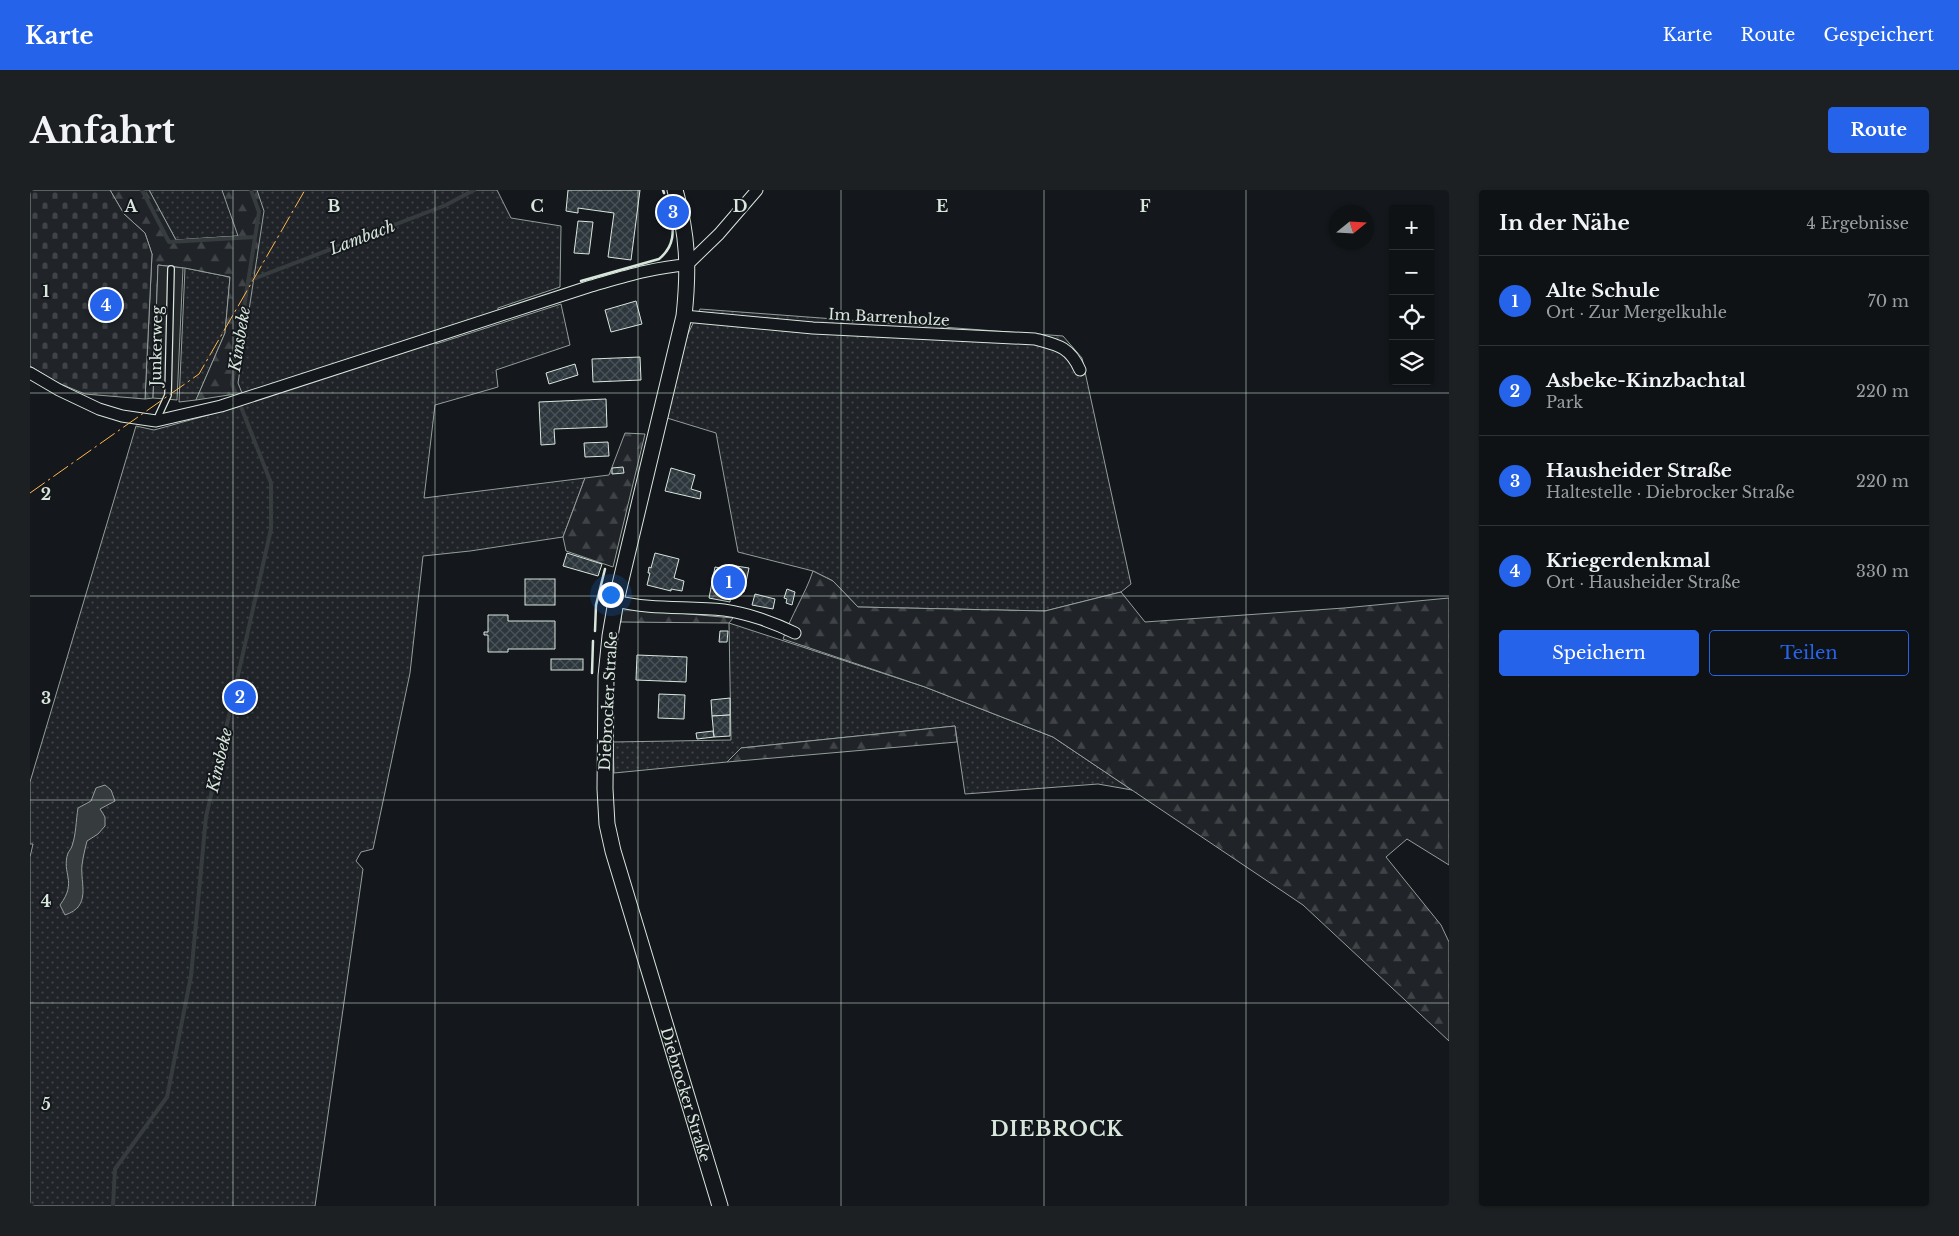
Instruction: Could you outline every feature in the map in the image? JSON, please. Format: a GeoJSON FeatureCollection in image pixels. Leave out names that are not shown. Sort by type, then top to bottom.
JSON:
{"type":"FeatureCollection","features":[{"type":"Feature","properties":{"kind":"main road","name":"Diebrocker Straße"},"geometry":{"type":"LineString","coordinates":[[675,190],[685,231],[687,265],[684,316],[616,601],[610,636],[606,676],[605,789],[608,824],[623,890],[720,1206]]}},
{"type":"Feature","properties":{"kind":"street"},"geometry":{"type":"LineString","coordinates":[[30,373],[58,390],[99,409],[122,416],[156,421],[221,406],[591,286],[641,271],[665,266],[687,265],[719,234],[758,190]]}},
{"type":"Feature","properties":{"kind":"street","name":"Im Barrenholze"},"geometry":{"type":"LineString","coordinates":[[684,316],[813,328],[1035,339],[1060,346],[1071,354],[1080,370]]}},
{"type":"Feature","properties":{"kind":"street"},"geometry":{"type":"LineString","coordinates":[[616,601],[632,605],[726,610],[776,624],[795,633]]}},
{"type":"Feature","properties":{"kind":"lane","name":"Junkerweg"},"geometry":{"type":"LineString","coordinates":[[156,421],[168,394],[171,269]]}},
{"type":"Feature","properties":{"kind":"green space"},"geometry":{"type":"Polygon","coordinates":[[[30,190],[110,190],[124,214],[145,233],[152,254],[145,399],[85,394],[56,382],[30,366],[30,190]]]}},
{"type":"Feature","properties":{"kind":"green space"},"geometry":{"type":"Polygon","coordinates":[[[110,190],[149,190],[176,240],[238,236],[222,190],[257,190],[264,211],[238,383],[242,393],[196,400],[225,333],[230,277],[158,265],[153,398],[145,399],[152,254],[145,233],[124,214],[110,190]]]}},
{"type":"Feature","properties":{"kind":"green space"},"geometry":{"type":"Polygon","coordinates":[[[149,190],[497,190],[511,218],[561,226],[560,287],[498,308],[498,312],[435,337],[436,344],[561,304],[570,345],[496,370],[498,387],[435,405],[424,498],[585,478],[563,537],[423,556],[410,673],[373,849],[361,852],[356,861],[363,869],[315,1206],[30,1206],[30,857],[33,844],[30,844],[30,782],[136,426],[154,430],[241,406],[232,384],[239,236],[176,240],[149,190]]]}},
{"type":"Feature","properties":{"kind":"green space"},"geometry":{"type":"Polygon","coordinates":[[[185,268],[230,277],[225,333],[196,400],[179,402],[185,268]]]}},
{"type":"Feature","properties":{"kind":"green space"},"geometry":{"type":"Polygon","coordinates":[[[700,309],[1063,336],[1082,358],[1131,584],[1121,592],[1045,611],[858,607],[833,581],[813,571],[738,552],[716,433],[667,418],[687,336],[700,309]]]}},
{"type":"Feature","properties":{"kind":"green space"},"geometry":{"type":"Polygon","coordinates":[[[625,433],[645,434],[613,567],[566,551],[563,537],[585,478],[609,475],[625,433]]]}},
{"type":"Feature","properties":{"kind":"green space"},"geometry":{"type":"Polygon","coordinates":[[[813,571],[833,581],[858,607],[1045,611],[1121,592],[1145,622],[1344,608],[1449,598],[1449,865],[1407,839],[1386,857],[1441,925],[1449,942],[1449,1041],[1303,905],[1053,737],[925,687],[783,639],[813,571]]]}},
{"type":"Feature","properties":{"kind":"green space"},"geometry":{"type":"Polygon","coordinates":[[[622,608],[733,618],[729,623],[621,622],[622,608]]]}},
{"type":"Feature","properties":{"kind":"green space"},"geometry":{"type":"Polygon","coordinates":[[[729,623],[925,687],[1053,737],[1132,790],[1098,784],[965,794],[955,726],[741,748],[727,762],[614,773],[613,742],[731,740],[729,623]]]}},
{"type":"Feature","properties":{"kind":"green space"},"geometry":{"type":"Polygon","coordinates":[[[955,726],[957,742],[727,762],[741,748],[955,726]]]}},
{"type":"Feature","properties":{"kind":"shaded area"},"geometry":{"type":"Polygon","coordinates":[[[158,265],[183,268],[177,400],[153,398],[158,265]]]}},
{"type":"Feature","properties":{"kind":"shaded area"},"geometry":{"type":"Polygon","coordinates":[[[105,785],[111,790],[115,801],[100,809],[105,817],[105,826],[98,834],[87,841],[82,865],[82,900],[79,906],[65,915],[60,905],[68,890],[66,860],[72,847],[78,808],[91,801],[96,788],[105,785]]]}},
{"type":"Feature","properties":{"kind":"building"},"geometry":{"type":"Polygon","coordinates":[[[568,190],[640,190],[631,260],[608,257],[614,213],[578,208],[578,213],[566,211],[568,190]]]}},
{"type":"Feature","properties":{"kind":"building"},"geometry":{"type":"Polygon","coordinates":[[[578,221],[593,222],[589,254],[574,253],[578,221]]]}},
{"type":"Feature","properties":{"kind":"building"},"geometry":{"type":"Polygon","coordinates":[[[636,301],[642,324],[611,332],[605,310],[636,301]]]}},
{"type":"Feature","properties":{"kind":"building"},"geometry":{"type":"Polygon","coordinates":[[[640,357],[641,380],[593,382],[592,359],[640,357]]]}},
{"type":"Feature","properties":{"kind":"building"},"geometry":{"type":"Polygon","coordinates":[[[575,364],[578,375],[549,384],[546,373],[575,364]]]}},
{"type":"Feature","properties":{"kind":"building"},"geometry":{"type":"Polygon","coordinates":[[[606,399],[607,427],[554,429],[555,444],[541,445],[539,402],[606,399]]]}},
{"type":"Feature","properties":{"kind":"building"},"geometry":{"type":"Polygon","coordinates":[[[608,442],[609,456],[585,457],[584,443],[608,442]]]}},
{"type":"Feature","properties":{"kind":"building"},"geometry":{"type":"Polygon","coordinates":[[[623,467],[624,473],[612,474],[612,468],[623,467]]]}},
{"type":"Feature","properties":{"kind":"building"},"geometry":{"type":"Polygon","coordinates":[[[671,468],[695,475],[691,489],[701,492],[700,499],[665,491],[671,468]]]}},
{"type":"Feature","properties":{"kind":"building"},"geometry":{"type":"Polygon","coordinates":[[[567,553],[602,564],[598,576],[563,566],[567,553]]]}},
{"type":"Feature","properties":{"kind":"building"},"geometry":{"type":"Polygon","coordinates":[[[655,553],[679,559],[674,578],[684,581],[682,591],[671,589],[671,591],[647,585],[650,573],[648,573],[649,567],[651,568],[655,553]]]}},
{"type":"Feature","properties":{"kind":"building"},"geometry":{"type":"Polygon","coordinates":[[[736,566],[749,568],[744,592],[732,590],[730,602],[709,598],[715,567],[736,571],[736,566]]]}},
{"type":"Feature","properties":{"kind":"building"},"geometry":{"type":"Polygon","coordinates":[[[525,579],[555,579],[555,605],[525,605],[525,579]]]}},
{"type":"Feature","properties":{"kind":"building"},"geometry":{"type":"Polygon","coordinates":[[[787,589],[795,592],[792,605],[786,603],[787,599],[784,598],[787,589]]]}},
{"type":"Feature","properties":{"kind":"building"},"geometry":{"type":"Polygon","coordinates":[[[755,594],[775,599],[773,609],[752,605],[755,594]]]}},
{"type":"Feature","properties":{"kind":"building"},"geometry":{"type":"Polygon","coordinates":[[[488,615],[508,615],[508,621],[555,621],[555,649],[508,649],[508,652],[488,652],[488,635],[484,635],[484,632],[488,632],[488,615]]]}},
{"type":"Feature","properties":{"kind":"building"},"geometry":{"type":"Polygon","coordinates":[[[720,631],[728,631],[727,642],[719,642],[720,631]]]}},
{"type":"Feature","properties":{"kind":"building"},"geometry":{"type":"Polygon","coordinates":[[[637,655],[687,657],[686,682],[636,680],[637,655]]]}},
{"type":"Feature","properties":{"kind":"building"},"geometry":{"type":"Polygon","coordinates":[[[551,659],[583,659],[583,670],[551,670],[551,659]]]}},
{"type":"Feature","properties":{"kind":"building"},"geometry":{"type":"Polygon","coordinates":[[[659,694],[685,695],[684,719],[658,718],[659,694]]]}},
{"type":"Feature","properties":{"kind":"building"},"geometry":{"type":"Polygon","coordinates":[[[730,698],[730,715],[712,716],[711,700],[730,698]]]}},
{"type":"Feature","properties":{"kind":"building"},"geometry":{"type":"Polygon","coordinates":[[[730,715],[730,736],[714,737],[712,716],[730,715]]]}},
{"type":"Feature","properties":{"kind":"building"},"geometry":{"type":"Polygon","coordinates":[[[713,731],[714,737],[697,739],[696,733],[713,731]]]}},
{"type":"Feature","properties":{"kind":"waterway"},"geometry":{"type":"LineString","coordinates":[[142,190],[169,242],[255,237]]}},
{"type":"Feature","properties":{"kind":"waterway","name":"Kinsbeke"},"geometry":{"type":"LineString","coordinates":[[113,1206],[115,1169],[167,1097],[191,976],[206,817],[271,529],[271,483],[232,384],[259,212],[251,190]]}},
{"type":"Feature","properties":{"kind":"waterway","name":"Lambach"},"geometry":{"type":"LineString","coordinates":[[248,281],[446,205],[474,190]]}},
{"type":"Feature","properties":{"kind":"wall"},"geometry":{"type":"LineString","coordinates":[[581,281],[659,259],[671,243],[673,226],[671,212]]}},
{"type":"Feature","properties":{"kind":"wall"},"geometry":{"type":"LineString","coordinates":[[595,631],[596,605],[605,569]]}},
{"type":"Feature","properties":{"kind":"wall"},"geometry":{"type":"LineString","coordinates":[[592,673],[593,641]]}},
{"type":"Feature","properties":{"kind":"power"},"geometry":{"type":"LineString","coordinates":[[30,493],[199,374],[305,190]]}},
{"type":"Feature","properties":{"kind":"place","name":"Hausheider Straße"},"geometry":{"type":"Point","coordinates":[673,212]}},
{"type":"Feature","properties":{"kind":"place","name":"Kriegerdenkmal"},"geometry":{"type":"Point","coordinates":[106,305]}},
{"type":"Feature","properties":{"kind":"place","name":"Alte Schule"},"geometry":{"type":"Point","coordinates":[729,582]}},
{"type":"Feature","properties":{"kind":"place","name":"Asbeke-Kinzbachtal"},"geometry":{"type":"Point","coordinates":[240,697]}},
{"type":"Feature","properties":{"kind":"district","name":"DIEBROCK"},"geometry":{"type":"Point","coordinates":[1057,1129]}}]}
